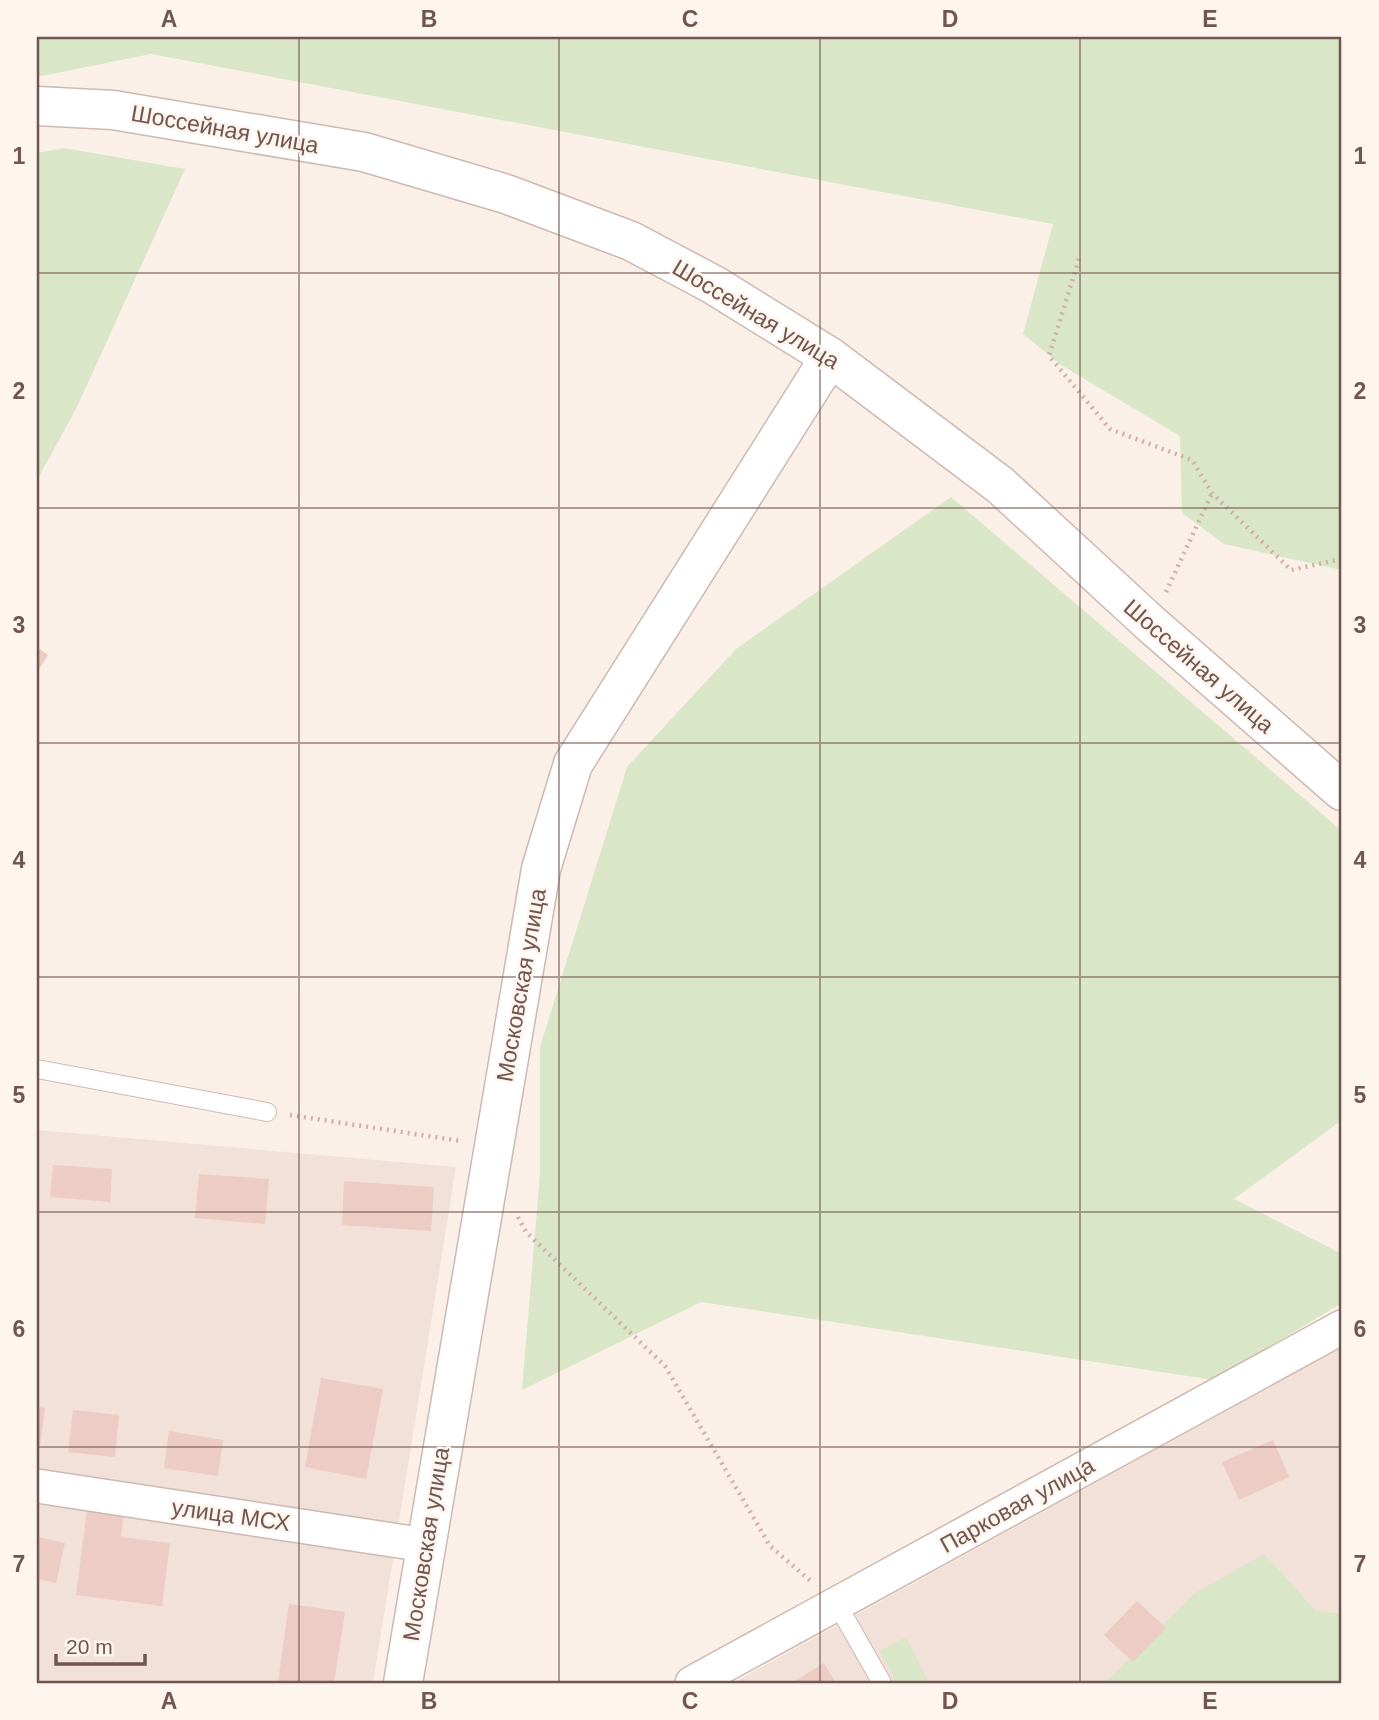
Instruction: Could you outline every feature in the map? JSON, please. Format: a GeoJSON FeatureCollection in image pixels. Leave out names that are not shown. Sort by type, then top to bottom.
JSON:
{"type":"FeatureCollection","features":[{"type":"Feature","properties":{"kind":"street","name":"Шоссейная улица"},"geometry":{"type":"LineString","coordinates":[[37,106],[113,110],[364,152],[506,194],[631,241],[714,285],[830,357],[1000,485],[1151,624],[1342,791]]}},
{"type":"Feature","properties":{"kind":"street","name":"Московская улица"},"geometry":{"type":"LineString","coordinates":[[403,1683],[541,869],[573,764],[830,357]]}},
{"type":"Feature","properties":{"kind":"street","name":"Парковая улица"},"geometry":{"type":"LineString","coordinates":[[692,1683],[1342,1327]]}},
{"type":"Feature","properties":{"kind":"street","name":"улица МСХ"},"geometry":{"type":"LineString","coordinates":[[37,1486],[425,1545]]}},
{"type":"Feature","properties":{"kind":"lane"},"geometry":{"type":"LineString","coordinates":[[37,1069],[267,1112]]}},
{"type":"Feature","properties":{"kind":"lane"},"geometry":{"type":"LineString","coordinates":[[837,1604],[882,1683]]}},
{"type":"Feature","properties":{"kind":"path"},"geometry":{"type":"LineString","coordinates":[[1079,259],[1049,356],[1110,429],[1192,460],[1212,493],[1291,570],[1342,559]]}},
{"type":"Feature","properties":{"kind":"path"},"geometry":{"type":"LineString","coordinates":[[1151,624],[1212,493]]}},
{"type":"Feature","properties":{"kind":"path"},"geometry":{"type":"LineString","coordinates":[[267,1112],[475,1143],[526,1232],[665,1366],[770,1546],[837,1604]]}},
{"type":"Feature","properties":{"kind":"shaded area"},"geometry":{"type":"Polygon","coordinates":[[[37,1130],[456,1167],[373,1683],[37,1683],[37,1130]]]}},
{"type":"Feature","properties":{"kind":"shaded area"},"geometry":{"type":"Polygon","coordinates":[[[1342,1347],[1342,1683],[733,1683],[1342,1347]]]}},
{"type":"Feature","properties":{"kind":"green space"},"geometry":{"type":"Polygon","coordinates":[[[37,37],[1342,37],[1342,570],[1224,544],[1182,513],[1180,436],[1061,365],[1023,334],[1053,224],[151,54],[37,77],[37,37]]]}},
{"type":"Feature","properties":{"kind":"green space"},"geometry":{"type":"Polygon","coordinates":[[[64,148],[185,169],[77,407],[37,480],[37,153],[64,148]]]}},
{"type":"Feature","properties":{"kind":"green space"},"geometry":{"type":"Polygon","coordinates":[[[951,497],[1342,831],[1342,1120],[1234,1199],[1342,1254],[1342,1303],[1214,1380],[701,1302],[522,1390],[540,1174],[540,1047],[627,767],[736,649],[951,497]]]}},
{"type":"Feature","properties":{"kind":"green space"},"geometry":{"type":"Polygon","coordinates":[[[1264,1554],[1316,1611],[1342,1614],[1342,1683],[1105,1683],[1195,1593],[1264,1554]]]}},
{"type":"Feature","properties":{"kind":"green space"},"geometry":{"type":"Polygon","coordinates":[[[906,1637],[929,1683],[896,1683],[880,1651],[906,1637]]]}},
{"type":"Feature","properties":{"kind":"building"},"geometry":{"type":"Polygon","coordinates":[[[37,647],[48,655],[37,672],[37,647]]]}},
{"type":"Feature","properties":{"kind":"building"},"geometry":{"type":"Polygon","coordinates":[[[53,1165],[112,1169],[110,1202],[50,1197],[53,1165]]]}},
{"type":"Feature","properties":{"kind":"building"},"geometry":{"type":"Polygon","coordinates":[[[199,1174],[269,1179],[265,1224],[195,1218],[199,1174]]]}},
{"type":"Feature","properties":{"kind":"building"},"geometry":{"type":"Polygon","coordinates":[[[344,1181],[434,1187],[431,1231],[342,1225],[344,1181]]]}},
{"type":"Feature","properties":{"kind":"building"},"geometry":{"type":"Polygon","coordinates":[[[321,1378],[383,1389],[366,1479],[305,1467],[321,1378]]]}},
{"type":"Feature","properties":{"kind":"building"},"geometry":{"type":"Polygon","coordinates":[[[37,1407],[45,1408],[40,1446],[37,1446],[37,1407]]]}},
{"type":"Feature","properties":{"kind":"building"},"geometry":{"type":"Polygon","coordinates":[[[73,1410],[119,1415],[115,1457],[68,1452],[73,1410]]]}},
{"type":"Feature","properties":{"kind":"building"},"geometry":{"type":"Polygon","coordinates":[[[169,1431],[223,1440],[218,1476],[164,1468],[169,1431]]]}},
{"type":"Feature","properties":{"kind":"building"},"geometry":{"type":"Polygon","coordinates":[[[1273,1440],[1289,1477],[1239,1500],[1222,1462],[1273,1440]]]}},
{"type":"Feature","properties":{"kind":"building"},"geometry":{"type":"Polygon","coordinates":[[[87,1510],[123,1515],[121,1537],[170,1543],[162,1606],[76,1595],[87,1510]]]}},
{"type":"Feature","properties":{"kind":"building"},"geometry":{"type":"Polygon","coordinates":[[[37,1537],[65,1543],[56,1583],[37,1579],[37,1537]]]}},
{"type":"Feature","properties":{"kind":"building"},"geometry":{"type":"Polygon","coordinates":[[[1137,1601],[1166,1628],[1133,1662],[1104,1635],[1137,1601]]]}},
{"type":"Feature","properties":{"kind":"building"},"geometry":{"type":"Polygon","coordinates":[[[289,1604],[345,1612],[334,1683],[278,1682],[289,1604]]]}},
{"type":"Feature","properties":{"kind":"building"},"geometry":{"type":"Polygon","coordinates":[[[824,1663],[836,1683],[792,1683],[824,1663]]]}}]}
